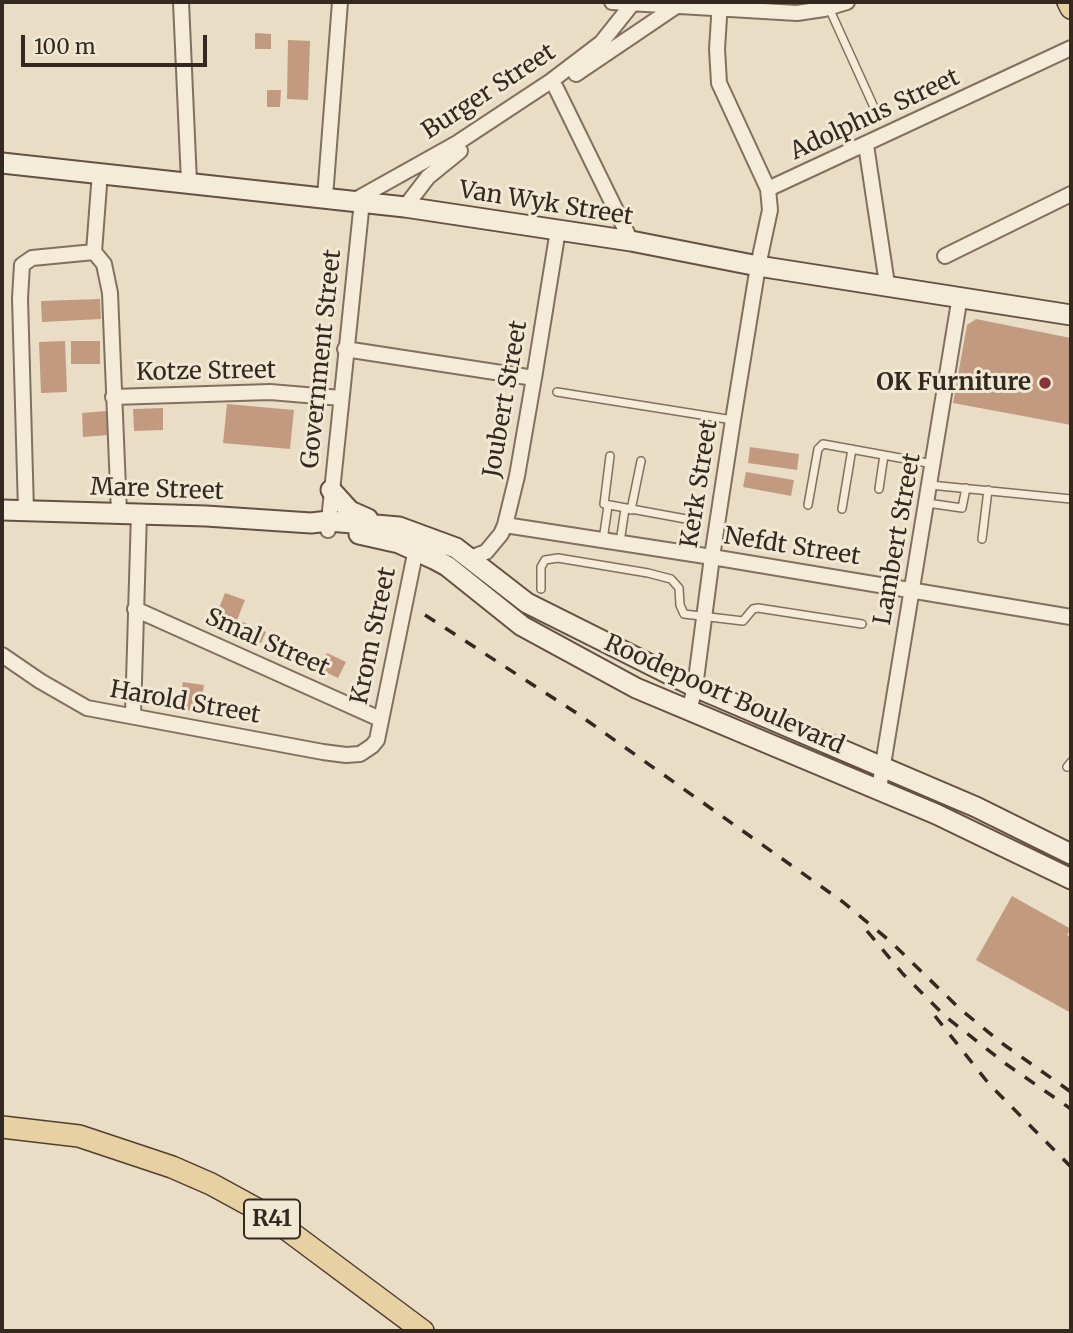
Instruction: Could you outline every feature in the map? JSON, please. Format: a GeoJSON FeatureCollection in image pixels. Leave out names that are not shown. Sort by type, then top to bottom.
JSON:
{"type":"FeatureCollection","features":[{"type":"Feature","properties":{"kind":"main road"},"geometry":{"type":"LineString","coordinates":[[1068,2],[1071,8]]}},
{"type":"Feature","properties":{"kind":"main road","name":"R41"},"geometry":{"type":"LineString","coordinates":[[2,1127],[79,1136],[172,1167],[211,1184],[266,1214],[423,1331]]}},
{"type":"Feature","properties":{"kind":"main road","name":"R41"},"geometry":{"type":"LineString","coordinates":[[2,1138],[101,1145]]}},
{"type":"Feature","properties":{"kind":"street"},"geometry":{"type":"LineString","coordinates":[[181,2],[190,182]]}},
{"type":"Feature","properties":{"kind":"street"},"geometry":{"type":"LineString","coordinates":[[325,198],[340,2]]}},
{"type":"Feature","properties":{"kind":"street"},"geometry":{"type":"LineString","coordinates":[[612,2],[720,4],[797,13],[847,2]]}},
{"type":"Feature","properties":{"kind":"street","name":"Burger Street"},"geometry":{"type":"LineString","coordinates":[[359,201],[457,143],[551,81],[601,43],[633,3]]}},
{"type":"Feature","properties":{"kind":"street"},"geometry":{"type":"LineString","coordinates":[[720,4],[717,49],[719,83],[768,189],[770,210],[758,265]]}},
{"type":"Feature","properties":{"kind":"street","name":"Burger Street"},"geometry":{"type":"LineString","coordinates":[[405,207],[428,177],[450,157],[678,5]]}},
{"type":"Feature","properties":{"kind":"street","name":"Adolphus Street"},"geometry":{"type":"LineString","coordinates":[[768,189],[1071,48]]}},
{"type":"Feature","properties":{"kind":"street"},"geometry":{"type":"LineString","coordinates":[[556,88],[631,241]]}},
{"type":"Feature","properties":{"kind":"street"},"geometry":{"type":"LineString","coordinates":[[866,145],[887,284]]}},
{"type":"Feature","properties":{"kind":"street","name":"Van Wyk Street"},"geometry":{"type":"LineString","coordinates":[[4,162],[405,207],[631,241],[758,265],[1071,315]]}},
{"type":"Feature","properties":{"kind":"street"},"geometry":{"type":"LineString","coordinates":[[100,172],[94,252],[104,264],[109,282],[119,513]]}},
{"type":"Feature","properties":{"kind":"street"},"geometry":{"type":"LineString","coordinates":[[945,256],[1071,194]]}},
{"type":"Feature","properties":{"kind":"street","name":"Government Street"},"geometry":{"type":"LineString","coordinates":[[323,525],[331,491],[359,201]]}},
{"type":"Feature","properties":{"kind":"street","name":"Joubert Street"},"geometry":{"type":"LineString","coordinates":[[470,558],[486,552],[505,525],[517,476],[558,230]]}},
{"type":"Feature","properties":{"kind":"street"},"geometry":{"type":"LineString","coordinates":[[26,511],[20,299],[22,265],[32,258],[94,252]]}},
{"type":"Feature","properties":{"kind":"street","name":"Kerk Street"},"geometry":{"type":"LineString","coordinates":[[689,710],[695,687],[712,557],[758,265]]}},
{"type":"Feature","properties":{"kind":"street","name":"Lambert Street"},"geometry":{"type":"LineString","coordinates":[[878,789],[960,296]]}},
{"type":"Feature","properties":{"kind":"street"},"geometry":{"type":"LineString","coordinates":[[345,349],[534,378]]}},
{"type":"Feature","properties":{"kind":"street","name":"Kotze Street"},"geometry":{"type":"LineString","coordinates":[[113,397],[270,392],[341,398]]}},
{"type":"Feature","properties":{"kind":"street"},"geometry":{"type":"LineString","coordinates":[[331,491],[350,511],[400,527]]}},
{"type":"Feature","properties":{"kind":"street","name":"Mare Street"},"geometry":{"type":"LineString","coordinates":[[2,510],[139,513],[323,525]]}},
{"type":"Feature","properties":{"kind":"street"},"geometry":{"type":"LineString","coordinates":[[133,715],[139,513]]}},
{"type":"Feature","properties":{"kind":"street","name":"Roodepoort Boulevard"},"geometry":{"type":"LineString","coordinates":[[323,525],[400,527],[522,626],[575,656],[636,688],[936,814],[1069,879]]}},
{"type":"Feature","properties":{"kind":"street","name":"Roodepoort Boulevard"},"geometry":{"type":"LineString","coordinates":[[323,525],[399,543],[417,542],[456,548],[527,603],[695,687],[976,807],[1071,854]]}},
{"type":"Feature","properties":{"kind":"street","name":"Nefdt Street"},"geometry":{"type":"LineString","coordinates":[[505,525],[1071,617]]}},
{"type":"Feature","properties":{"kind":"street","name":"Krom Street"},"geometry":{"type":"LineString","coordinates":[[372,746],[377,740],[417,542]]}},
{"type":"Feature","properties":{"kind":"street"},"geometry":{"type":"LineString","coordinates":[[447,566],[470,558],[481,584],[497,606]]}},
{"type":"Feature","properties":{"kind":"street","name":"Smal Street"},"geometry":{"type":"LineString","coordinates":[[135,609],[380,719]]}},
{"type":"Feature","properties":{"kind":"street","name":"Harold Street"},"geometry":{"type":"LineString","coordinates":[[2,655],[87,708],[336,754],[357,755],[372,746]]}},
{"type":"Feature","properties":{"kind":"lane"},"geometry":{"type":"LineString","coordinates":[[829,8],[878,116]]}},
{"type":"Feature","properties":{"kind":"lane"},"geometry":{"type":"LineString","coordinates":[[557,392],[733,420]]}},
{"type":"Feature","properties":{"kind":"lane"},"geometry":{"type":"LineString","coordinates":[[808,505],[819,447],[826,444],[934,464]]}},
{"type":"Feature","properties":{"kind":"lane"},"geometry":{"type":"LineString","coordinates":[[842,509],[852,449]]}},
{"type":"Feature","properties":{"kind":"lane"},"geometry":{"type":"LineString","coordinates":[[879,489],[884,455]]}},
{"type":"Feature","properties":{"kind":"lane"},"geometry":{"type":"LineString","coordinates":[[610,456],[603,501],[608,506],[686,519]]}},
{"type":"Feature","properties":{"kind":"lane"},"geometry":{"type":"LineString","coordinates":[[620,543],[641,461]]}},
{"type":"Feature","properties":{"kind":"lane"},"geometry":{"type":"LineString","coordinates":[[930,485],[1071,499]]}},
{"type":"Feature","properties":{"kind":"lane"},"geometry":{"type":"LineString","coordinates":[[927,503],[962,508],[966,488]]}},
{"type":"Feature","properties":{"kind":"lane"},"geometry":{"type":"LineString","coordinates":[[982,539],[988,491]]}},
{"type":"Feature","properties":{"kind":"lane"},"geometry":{"type":"LineString","coordinates":[[603,540],[608,506]]}},
{"type":"Feature","properties":{"kind":"lane"},"geometry":{"type":"LineString","coordinates":[[541,589],[541,567],[545,560],[558,558],[671,579],[679,588],[680,605],[684,614],[743,621],[753,609],[758,608],[862,624]]}},
{"type":"Feature","properties":{"kind":"building"},"geometry":{"type":"Polygon","coordinates":[[[255,33],[271,34],[271,49],[255,49],[255,33]]]}},
{"type":"Feature","properties":{"kind":"building"},"geometry":{"type":"Polygon","coordinates":[[[288,40],[310,41],[308,100],[287,99],[288,40]]]}},
{"type":"Feature","properties":{"kind":"building"},"geometry":{"type":"Polygon","coordinates":[[[267,90],[281,90],[280,107],[267,107],[267,90]]]}},
{"type":"Feature","properties":{"kind":"building"},"geometry":{"type":"Polygon","coordinates":[[[100,299],[101,319],[42,322],[41,301],[100,299]]]}},
{"type":"Feature","properties":{"kind":"building"},"geometry":{"type":"Polygon","coordinates":[[[976,319],[1071,338],[1071,425],[953,403],[967,325],[976,319]]]}},
{"type":"Feature","properties":{"kind":"building"},"geometry":{"type":"Polygon","coordinates":[[[65,341],[67,392],[41,393],[39,342],[65,341]]]}},
{"type":"Feature","properties":{"kind":"building"},"geometry":{"type":"Polygon","coordinates":[[[71,341],[100,341],[100,364],[71,364],[71,341]]]}},
{"type":"Feature","properties":{"kind":"building"},"geometry":{"type":"Polygon","coordinates":[[[227,404],[294,410],[290,449],[223,443],[227,404]]]}},
{"type":"Feature","properties":{"kind":"building"},"geometry":{"type":"Polygon","coordinates":[[[163,408],[163,430],[134,431],[133,409],[163,408]]]}},
{"type":"Feature","properties":{"kind":"building"},"geometry":{"type":"Polygon","coordinates":[[[107,411],[108,435],[83,437],[82,413],[107,411]]]}},
{"type":"Feature","properties":{"kind":"building"},"geometry":{"type":"Polygon","coordinates":[[[750,447],[799,454],[797,470],[748,463],[750,447]]]}},
{"type":"Feature","properties":{"kind":"building"},"geometry":{"type":"Polygon","coordinates":[[[746,472],[794,480],[791,496],[743,487],[746,472]]]}},
{"type":"Feature","properties":{"kind":"building"},"geometry":{"type":"Polygon","coordinates":[[[225,593],[245,600],[232,633],[212,626],[225,593]]]}},
{"type":"Feature","properties":{"kind":"building"},"geometry":{"type":"Polygon","coordinates":[[[240,621],[266,632],[261,643],[235,631],[240,621]]]}},
{"type":"Feature","properties":{"kind":"building"},"geometry":{"type":"Polygon","coordinates":[[[327,653],[346,662],[338,678],[319,669],[327,653]]]}},
{"type":"Feature","properties":{"kind":"building"},"geometry":{"type":"Polygon","coordinates":[[[183,682],[204,685],[199,712],[178,709],[183,682]]]}},
{"type":"Feature","properties":{"kind":"building"},"geometry":{"type":"Polygon","coordinates":[[[1012,896],[1071,929],[1067,935],[1071,937],[1071,1013],[976,960],[1012,896]]]}},
{"type":"Feature","properties":{"kind":"railway"},"geometry":{"type":"LineString","coordinates":[[425,615],[575,712],[843,902],[891,942],[960,1009],[1003,1044],[1071,1092]]}},
{"type":"Feature","properties":{"kind":"railway"},"geometry":{"type":"LineString","coordinates":[[867,931],[903,974],[946,1017],[1006,1064],[1071,1109]]}},
{"type":"Feature","properties":{"kind":"railway"},"geometry":{"type":"LineString","coordinates":[[935,1016],[989,1084],[1071,1167]]}},
{"type":"Feature","properties":{"kind":"place","name":"OK Furniture"},"geometry":{"type":"Point","coordinates":[1045,383]}}]}
